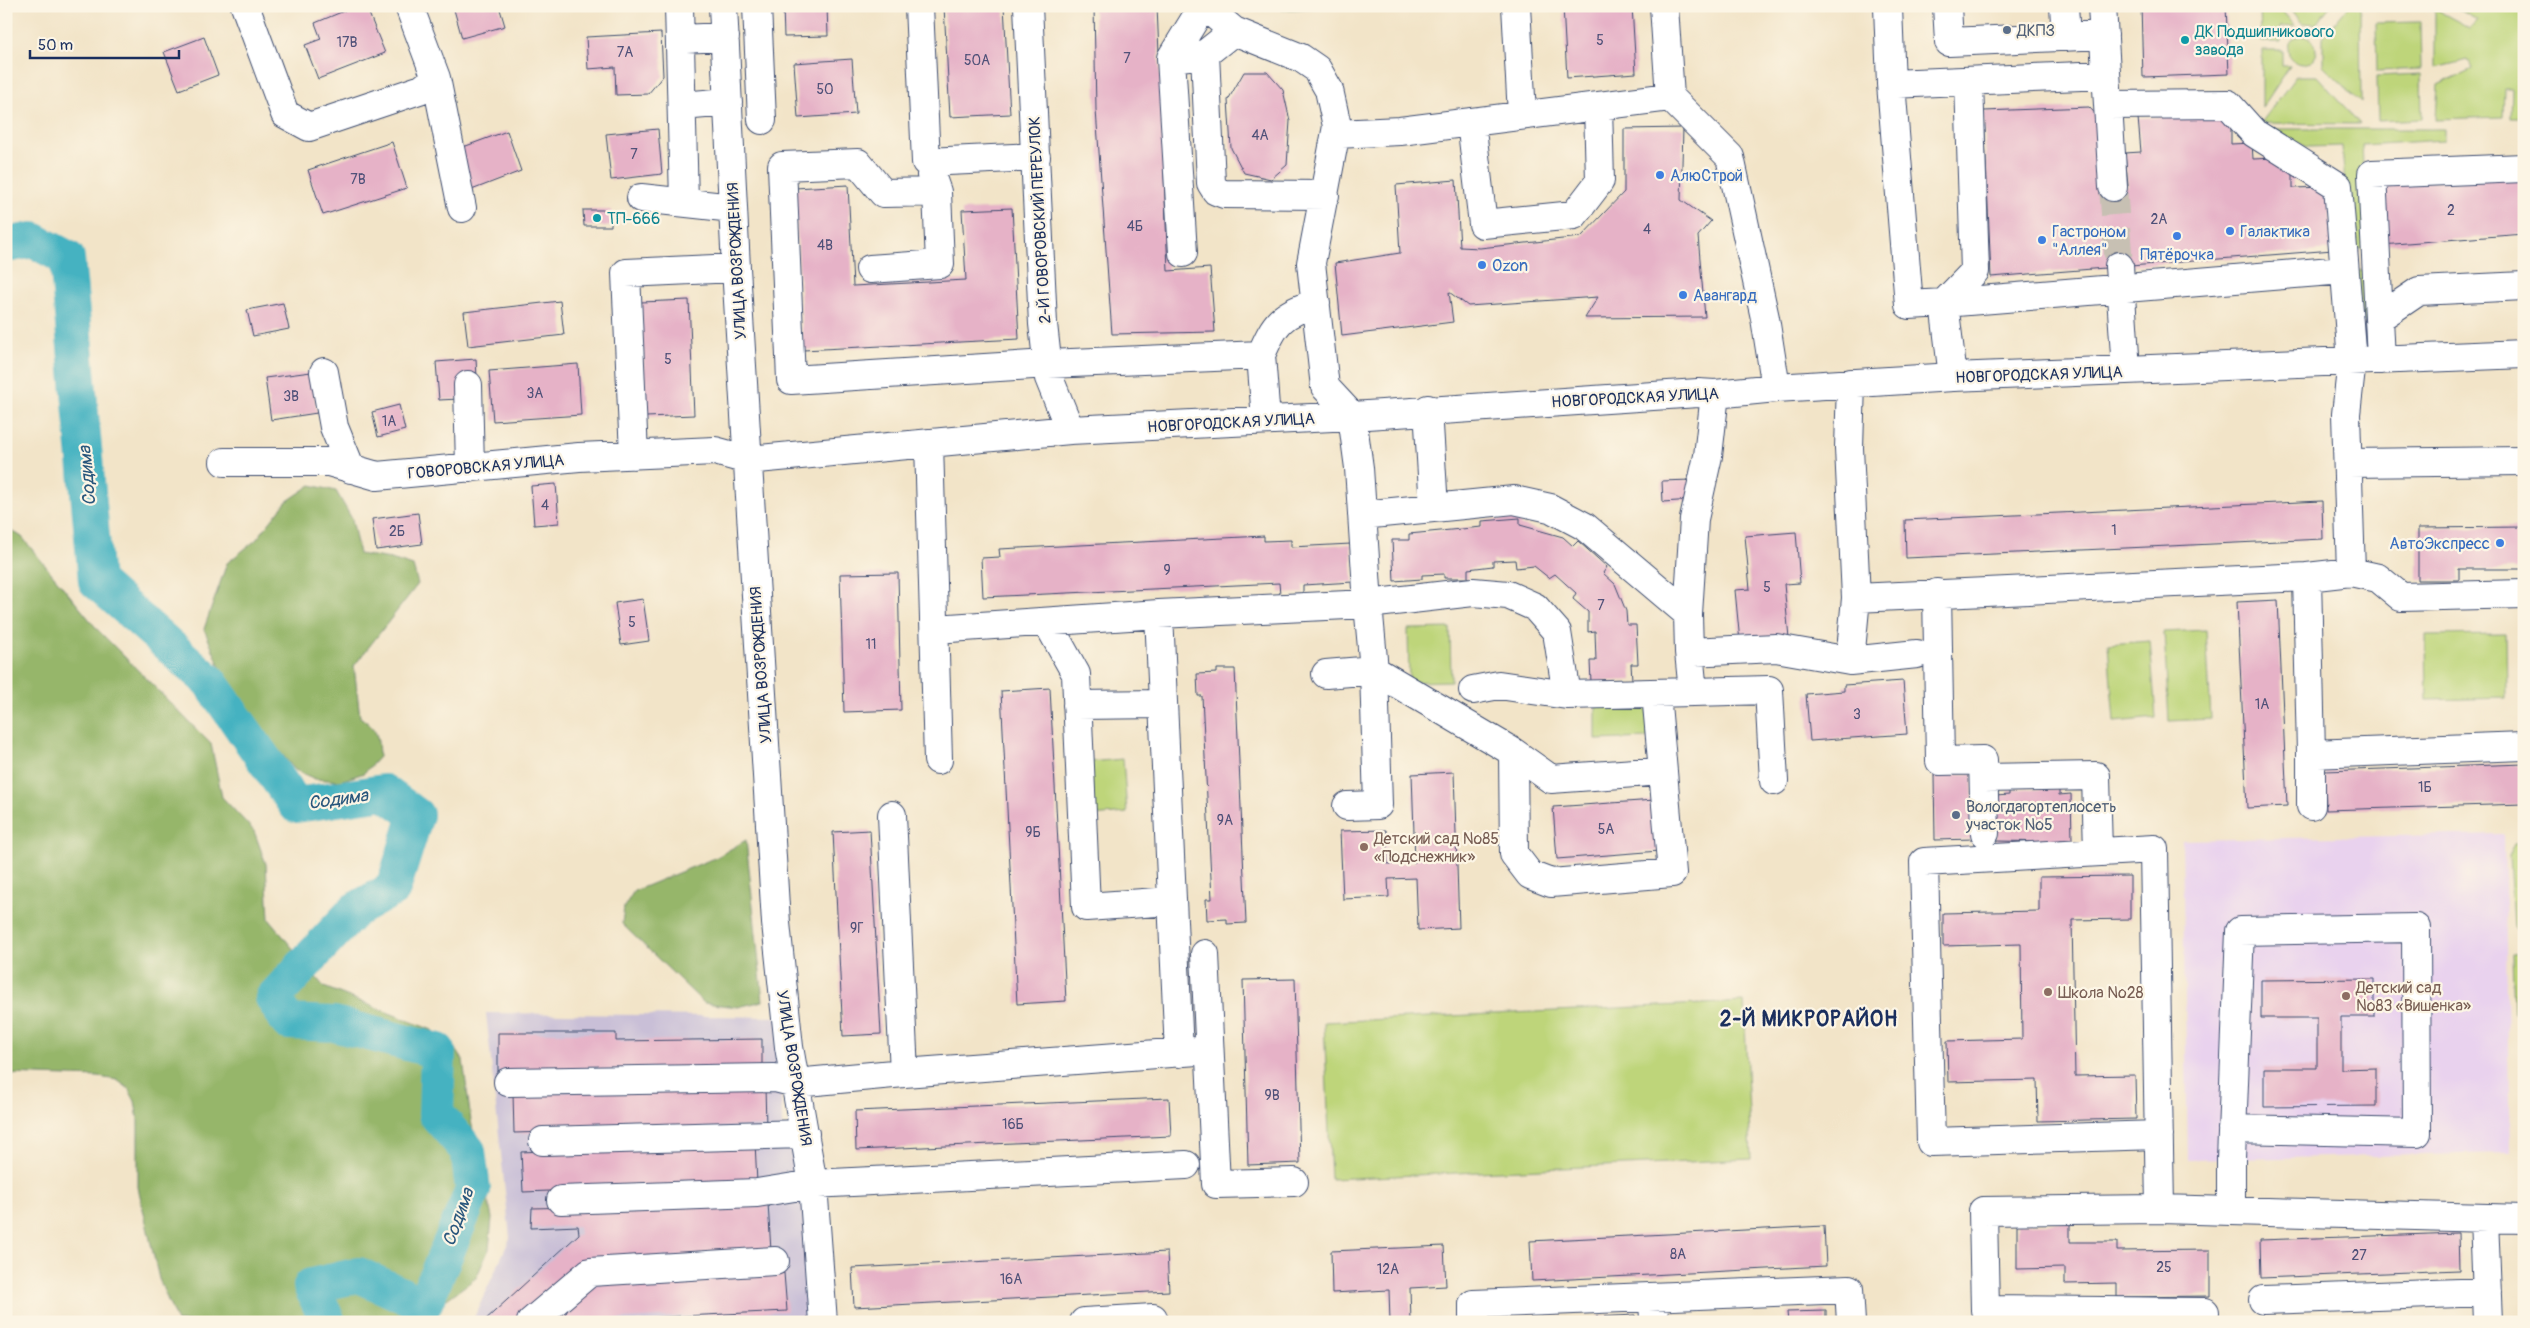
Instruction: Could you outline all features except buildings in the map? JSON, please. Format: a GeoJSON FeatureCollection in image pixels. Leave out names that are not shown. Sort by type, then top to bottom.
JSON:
{"type":"FeatureCollection","features":[{"type":"Feature","properties":{"kind":"street"},"geometry":{"type":"LineString","coordinates":[[245,6],[285,114],[309,127],[422,89],[436,78]]}},
{"type":"Feature","properties":{"kind":"street"},"geometry":{"type":"LineString","coordinates":[[409,6],[436,78],[462,208]]}},
{"type":"Feature","properties":{"kind":"street"},"geometry":{"type":"LineString","coordinates":[[679,6],[684,202]]}},
{"type":"Feature","properties":{"kind":"street","name":"УЛИЦА ВОЗРОЖДЕНИЯ"},"geometry":{"type":"LineString","coordinates":[[724,6],[736,268],[776,923],[794,1083],[813,1184],[823,1322]]}},
{"type":"Feature","properties":{"kind":"street"},"geometry":{"type":"LineString","coordinates":[[757,6],[762,120]]}},
{"type":"Feature","properties":{"kind":"street"},"geometry":{"type":"LineString","coordinates":[[870,269],[940,264],[938,192],[926,162],[919,6]]}},
{"type":"Feature","properties":{"kind":"street","name":"2-Й ГОВОРОВСКИЙ ПЕРЕУЛОК"},"geometry":{"type":"LineString","coordinates":[[1028,6],[1043,324],[1049,378],[1070,430]]}},
{"type":"Feature","properties":{"kind":"street"},"geometry":{"type":"LineString","coordinates":[[1183,253],[1172,58],[1203,6],[1234,31],[1260,43],[1284,50],[1317,70],[1329,90],[1337,126],[1311,263],[1324,386],[1352,416],[1359,468],[1374,670],[1378,805],[1347,806]]}},
{"type":"Feature","properties":{"kind":"street"},"geometry":{"type":"LineString","coordinates":[[1516,6],[1522,115]]}},
{"type":"Feature","properties":{"kind":"street"},"geometry":{"type":"LineString","coordinates":[[1664,6],[1670,97],[1730,157],[1765,318],[1776,388]]}},
{"type":"Feature","properties":{"kind":"street"},"geometry":{"type":"LineString","coordinates":[[1947,6],[1949,42],[2104,35]]}},
{"type":"Feature","properties":{"kind":"street"},"geometry":{"type":"LineString","coordinates":[[2064,6],[2066,37]]}},
{"type":"Feature","properties":{"kind":"street"},"geometry":{"type":"LineString","coordinates":[[2102,6],[2113,187]]}},
{"type":"Feature","properties":{"kind":"street"},"geometry":{"type":"LineString","coordinates":[[1888,7],[1891,84],[1909,305],[1944,303],[2120,277],[2344,270]]}},
{"type":"Feature","properties":{"kind":"street"},"geometry":{"type":"LineString","coordinates":[[1172,58],[1205,54],[1234,31]]}},
{"type":"Feature","properties":{"kind":"street"},"geometry":{"type":"LineString","coordinates":[[680,39],[725,37]]}},
{"type":"Feature","properties":{"kind":"street"},"geometry":{"type":"LineString","coordinates":[[1205,54],[1212,183],[1216,191],[1224,194],[1325,195]]}},
{"type":"Feature","properties":{"kind":"street"},"geometry":{"type":"LineString","coordinates":[[1891,84],[2106,75]]}},
{"type":"Feature","properties":{"kind":"street"},"geometry":{"type":"LineString","coordinates":[[1944,303],[1975,271],[1969,81]]}},
{"type":"Feature","properties":{"kind":"street"},"geometry":{"type":"LineString","coordinates":[[1336,134],[1400,131],[1670,97]]}},
{"type":"Feature","properties":{"kind":"street"},"geometry":{"type":"LineString","coordinates":[[682,106],[728,102]]}},
{"type":"Feature","properties":{"kind":"street"},"geometry":{"type":"LineString","coordinates":[[2108,105],[2228,104],[2254,133],[2338,186],[2352,361],[2346,414],[2351,572]]}},
{"type":"Feature","properties":{"kind":"street"},"geometry":{"type":"LineString","coordinates":[[1471,122],[1483,224],[1574,215],[1600,182],[1598,106]]}},
{"type":"Feature","properties":{"kind":"street"},"geometry":{"type":"LineString","coordinates":[[926,162],[1036,157]]}},
{"type":"Feature","properties":{"kind":"street"},"geometry":{"type":"LineString","coordinates":[[938,192],[883,193],[858,163],[782,166],[791,380],[1048,364],[1261,355]]}},
{"type":"Feature","properties":{"kind":"street"},"geometry":{"type":"LineString","coordinates":[[2381,360],[2372,174],[2524,168]]}},
{"type":"Feature","properties":{"kind":"street"},"geometry":{"type":"LineString","coordinates":[[641,198],[733,208]]}},
{"type":"Feature","properties":{"kind":"street"},"geometry":{"type":"LineString","coordinates":[[634,455],[626,273],[736,268]]}},
{"type":"Feature","properties":{"kind":"street"},"geometry":{"type":"LineString","coordinates":[[2120,277],[2126,370]]}},
{"type":"Feature","properties":{"kind":"street"},"geometry":{"type":"LineString","coordinates":[[2379,318],[2419,292],[2524,286]]}},
{"type":"Feature","properties":{"kind":"street"},"geometry":{"type":"LineString","coordinates":[[1266,420],[1261,355],[1272,328],[1292,311],[1316,303]]}},
{"type":"Feature","properties":{"kind":"street"},"geometry":{"type":"LineString","coordinates":[[1944,303],[1953,377]]}},
{"type":"Feature","properties":{"kind":"street","name":"НОВГОРОДСКАЯ УЛИЦА"},"geometry":{"type":"LineString","coordinates":[[748,460],[1070,430],[1352,416],[1428,409],[1698,393],[1715,394],[1851,383],[1953,377],[2524,354]]}},
{"type":"Feature","properties":{"kind":"street"},"geometry":{"type":"LineString","coordinates":[[324,372],[334,427],[351,469]]}},
{"type":"Feature","properties":{"kind":"street"},"geometry":{"type":"LineString","coordinates":[[1850,661],[1856,598],[1849,448],[1851,383]]}},
{"type":"Feature","properties":{"kind":"street"},"geometry":{"type":"LineString","coordinates":[[468,385],[470,468]]}},
{"type":"Feature","properties":{"kind":"street"},"geometry":{"type":"LineString","coordinates":[[1693,692],[1688,614],[1694,519],[1708,456],[1715,394]]}},
{"type":"Feature","properties":{"kind":"street"},"geometry":{"type":"LineString","coordinates":[[1428,409],[1434,508]]}},
{"type":"Feature","properties":{"kind":"street"},"geometry":{"type":"LineString","coordinates":[[929,443],[938,760]]}},
{"type":"Feature","properties":{"kind":"street","name":"ГОВОРОВСКАЯ УЛИЦА"},"geometry":{"type":"LineString","coordinates":[[224,462],[329,462],[377,476],[579,458],[715,451],[748,460]]}},
{"type":"Feature","properties":{"kind":"street"},"geometry":{"type":"LineString","coordinates":[[2348,463],[2524,460]]}},
{"type":"Feature","properties":{"kind":"street"},"geometry":{"type":"LineString","coordinates":[[1362,515],[1514,500],[1550,508],[1584,526],[1688,614]]}},
{"type":"Feature","properties":{"kind":"street"},"geometry":{"type":"LineString","coordinates":[[1856,598],[2307,577],[2351,572],[2378,578],[2401,597],[2524,594]]}},
{"type":"Feature","properties":{"kind":"street"},"geometry":{"type":"LineString","coordinates":[[2307,577],[2312,806]]}},
{"type":"Feature","properties":{"kind":"street"},"geometry":{"type":"LineString","coordinates":[[935,630],[1159,614],[1368,604],[1473,592],[1508,595],[1535,608],[1557,632],[1567,695]]}},
{"type":"Feature","properties":{"kind":"street"},"geometry":{"type":"LineString","coordinates":[[1937,593],[1940,761],[1984,760],[1985,833]]}},
{"type":"Feature","properties":{"kind":"street"},"geometry":{"type":"LineString","coordinates":[[1159,614],[1179,1053]]}},
{"type":"Feature","properties":{"kind":"street"},"geometry":{"type":"LineString","coordinates":[[1047,622],[1076,674],[1086,907],[1172,902]]}},
{"type":"Feature","properties":{"kind":"street"},"geometry":{"type":"LineString","coordinates":[[1689,652],[1776,648],[1850,661],[1917,654]]}},
{"type":"Feature","properties":{"kind":"street"},"geometry":{"type":"LineString","coordinates":[[1774,781],[1769,690],[1776,648]]}},
{"type":"Feature","properties":{"kind":"street"},"geometry":{"type":"LineString","coordinates":[[1326,674],[1374,670],[1514,752],[1551,779],[1663,771]]}},
{"type":"Feature","properties":{"kind":"street"},"geometry":{"type":"LineString","coordinates":[[1473,690],[1499,686],[1567,695],[1769,690]]}},
{"type":"Feature","properties":{"kind":"street"},"geometry":{"type":"LineString","coordinates":[[1514,752],[1514,854],[1530,875],[1551,883],[1672,873],[1656,693]]}},
{"type":"Feature","properties":{"kind":"street"},"geometry":{"type":"LineString","coordinates":[[1077,705],[1163,704]]}},
{"type":"Feature","properties":{"kind":"street"},"geometry":{"type":"LineString","coordinates":[[2312,754],[2524,746]]}},
{"type":"Feature","properties":{"kind":"street"},"geometry":{"type":"LineString","coordinates":[[1984,778],[2096,776],[2098,852]]}},
{"type":"Feature","properties":{"kind":"street"},"geometry":{"type":"LineString","coordinates":[[892,815],[904,1073]]}},
{"type":"Feature","properties":{"kind":"street"},"geometry":{"type":"LineString","coordinates":[[2159,1135],[1931,1142],[1924,862],[2154,849],[2159,1135],[2160,1209]]}},
{"type":"Feature","properties":{"kind":"street"},"geometry":{"type":"LineString","coordinates":[[2231,1211],[2232,1129],[2240,931],[2416,928],[2417,1133],[2232,1129]]}},
{"type":"Feature","properties":{"kind":"street"},"geometry":{"type":"LineString","coordinates":[[1205,954],[1216,1184],[1294,1182]]}},
{"type":"Feature","properties":{"kind":"street"},"geometry":{"type":"LineString","coordinates":[[508,1082],[774,1078],[794,1083],[904,1073],[1209,1051]]}},
{"type":"Feature","properties":{"kind":"street"},"geometry":{"type":"LineString","coordinates":[[543,1141],[805,1134]]}},
{"type":"Feature","properties":{"kind":"street"},"geometry":{"type":"LineString","coordinates":[[561,1200],[757,1193],[813,1184],[1186,1166]]}},
{"type":"Feature","properties":{"kind":"street"},"geometry":{"type":"LineString","coordinates":[[2205,1312],[1985,1310],[1983,1211],[2160,1209],[2524,1219]]}},
{"type":"Feature","properties":{"kind":"street"},"geometry":{"type":"LineString","coordinates":[[2484,1218],[2488,1322]]}},
{"type":"Feature","properties":{"kind":"street"},"geometry":{"type":"LineString","coordinates":[[536,1321],[590,1272],[775,1261]]}},
{"type":"Feature","properties":{"kind":"street"},"geometry":{"type":"LineString","coordinates":[[1473,1322],[1473,1304],[1654,1309],[1850,1289],[1850,1322]]}},
{"type":"Feature","properties":{"kind":"street"},"geometry":{"type":"LineString","coordinates":[[2263,1300],[2487,1292]]}},
{"type":"Feature","properties":{"kind":"street"},"geometry":{"type":"LineString","coordinates":[[1084,1322],[1153,1318],[1153,1322]]}},
{"type":"Feature","properties":{"kind":"shaded area","name":"Детский сад №83 «Вишенка»"},"geometry":{"type":"Polygon","coordinates":[[[2504,834],[2510,1153],[2188,1160],[2182,840],[2504,834]]]}},
{"type":"Feature","properties":{"kind":"shaded area"},"geometry":{"type":"Polygon","coordinates":[[[486,1013],[778,1017],[783,1144],[801,1144],[812,1322],[472,1322],[510,1238],[486,1013]]]}},
{"type":"Feature","properties":{"kind":"green space"},"geometry":{"type":"Polygon","coordinates":[[[1282,6],[1343,6],[1282,10],[1282,6]]]}},
{"type":"Feature","properties":{"kind":"green space"},"geometry":{"type":"Polygon","coordinates":[[[2260,6],[2278,6],[2295,26],[2280,27],[2281,42],[2261,42],[2260,6]]]}},
{"type":"Feature","properties":{"kind":"green space"},"geometry":{"type":"Polygon","coordinates":[[[2289,6],[2330,6],[2316,24],[2302,23],[2289,6]]]}},
{"type":"Feature","properties":{"kind":"green space"},"geometry":{"type":"Polygon","coordinates":[[[2349,6],[2360,6],[2361,102],[2323,65],[2323,37],[2349,6]]]}},
{"type":"Feature","properties":{"kind":"green space"},"geometry":{"type":"Polygon","coordinates":[[[2376,6],[2420,6],[2420,8],[2376,9],[2376,6]]]}},
{"type":"Feature","properties":{"kind":"green space"},"geometry":{"type":"Polygon","coordinates":[[[2453,6],[2513,6],[2524,10],[2524,118],[2511,118],[2512,89],[2504,89],[2503,117],[2436,119],[2438,85],[2472,69],[2468,60],[2435,68],[2435,9],[2470,28],[2477,20],[2453,6]]]}},
{"type":"Feature","properties":{"kind":"green space"},"geometry":{"type":"Polygon","coordinates":[[[2420,22],[2421,69],[2377,71],[2376,23],[2420,22]]]}},
{"type":"Feature","properties":{"kind":"green space"},"geometry":{"type":"Polygon","coordinates":[[[2302,36],[2312,40],[2316,50],[2312,60],[2302,64],[2292,60],[2288,50],[2292,40],[2302,36]]]}},
{"type":"Feature","properties":{"kind":"green space"},"geometry":{"type":"Polygon","coordinates":[[[2262,50],[2282,50],[2282,66],[2290,66],[2262,108],[2262,50]]]}},
{"type":"Feature","properties":{"kind":"green space"},"geometry":{"type":"Polygon","coordinates":[[[2421,74],[2422,119],[2378,121],[2377,76],[2421,74]]]}},
{"type":"Feature","properties":{"kind":"green space"},"geometry":{"type":"Polygon","coordinates":[[[2296,76],[2317,76],[2360,124],[2261,123],[2296,76]]]}},
{"type":"Feature","properties":{"kind":"green space"},"geometry":{"type":"Polygon","coordinates":[[[2270,129],[2444,129],[2444,140],[2362,145],[2367,248],[2350,250],[2342,146],[2307,147],[2270,129]]]}},
{"type":"Feature","properties":{"kind":"green space"},"geometry":{"type":"Polygon","coordinates":[[[2367,270],[2367,322],[2360,323],[2352,271],[2367,270]]]}},
{"type":"Feature","properties":{"kind":"green space"},"geometry":{"type":"Polygon","coordinates":[[[311,485],[336,491],[352,519],[359,554],[391,559],[413,566],[418,584],[354,666],[360,717],[376,734],[379,757],[364,773],[340,781],[315,779],[295,770],[258,725],[224,676],[204,629],[227,563],[256,540],[286,502],[311,485]]]}},
{"type":"Feature","properties":{"kind":"green space"},"geometry":{"type":"Polygon","coordinates":[[[6,527],[22,537],[98,630],[211,744],[222,797],[254,831],[266,864],[269,919],[324,987],[432,1030],[452,1043],[463,1060],[471,1121],[492,1218],[489,1249],[476,1278],[415,1322],[177,1322],[159,1279],[138,1187],[138,1120],[135,1101],[128,1088],[117,1080],[98,1077],[6,1074],[6,527]]]}},
{"type":"Feature","properties":{"kind":"green space"},"geometry":{"type":"Polygon","coordinates":[[[1450,628],[1451,681],[1409,682],[1408,629],[1450,628]]]}},
{"type":"Feature","properties":{"kind":"green space"},"geometry":{"type":"Polygon","coordinates":[[[2206,630],[2211,719],[2169,721],[2164,632],[2206,630]]]}},
{"type":"Feature","properties":{"kind":"green space"},"geometry":{"type":"Polygon","coordinates":[[[2506,634],[2507,698],[2427,700],[2426,635],[2506,634]]]}},
{"type":"Feature","properties":{"kind":"green space"},"geometry":{"type":"Polygon","coordinates":[[[2150,641],[2156,718],[2114,722],[2108,644],[2150,641]]]}},
{"type":"Feature","properties":{"kind":"green space"},"geometry":{"type":"Polygon","coordinates":[[[1647,704],[1648,738],[1596,740],[1596,705],[1647,704]]]}},
{"type":"Feature","properties":{"kind":"green space"},"geometry":{"type":"Polygon","coordinates":[[[1123,759],[1127,813],[1091,816],[1088,762],[1123,759]]]}},
{"type":"Feature","properties":{"kind":"green space"},"geometry":{"type":"Polygon","coordinates":[[[746,840],[763,1001],[738,1007],[704,1003],[622,924],[624,907],[634,891],[717,857],[746,840]]]}},
{"type":"Feature","properties":{"kind":"green space"},"geometry":{"type":"Polygon","coordinates":[[[2524,843],[2524,935],[2517,932],[2513,926],[2509,856],[2515,844],[2524,843]]]}},
{"type":"Feature","properties":{"kind":"green space"},"geometry":{"type":"Polygon","coordinates":[[[2524,953],[2524,1013],[2514,1013],[2512,954],[2524,953]]]}},
{"type":"Feature","properties":{"kind":"green space"},"geometry":{"type":"Polygon","coordinates":[[[1744,1002],[1751,1159],[1331,1179],[1324,1022],[1744,1002]]]}},
{"type":"Feature","properties":{"kind":"waterway","name":"Содима"},"geometry":{"type":"LineString","coordinates":[[6,245],[33,240],[67,258],[96,581],[209,681],[296,805],[384,792],[416,815],[393,889],[355,910],[273,998],[288,1022],[334,1024],[438,1051],[436,1114],[468,1151],[473,1190],[424,1305],[359,1275],[311,1286],[328,1322]]}},
{"type":"Feature","properties":{"kind":"tunnel"},"geometry":{"type":"LineString","coordinates":[[2113,187],[2119,266]]}},
{"type":"Feature","properties":{"kind":"place","name":"ДКПЗ"},"geometry":{"type":"Point","coordinates":[2007,30]}},
{"type":"Feature","properties":{"kind":"place","name":"ДК Подшипникового завода"},"geometry":{"type":"Point","coordinates":[2185,40]}},
{"type":"Feature","properties":{"kind":"place","name":"АлюСтрой"},"geometry":{"type":"Point","coordinates":[1660,175]}},
{"type":"Feature","properties":{"kind":"place","name":"ТП-666"},"geometry":{"type":"Point","coordinates":[597,218]}},
{"type":"Feature","properties":{"kind":"place","name":"Галактика"},"geometry":{"type":"Point","coordinates":[2230,231]}},
{"type":"Feature","properties":{"kind":"place","name":"Пятёрочка"},"geometry":{"type":"Point","coordinates":[2177,236]}},
{"type":"Feature","properties":{"kind":"place","name":"Гастроном \"Аллея\""},"geometry":{"type":"Point","coordinates":[2042,240]}},
{"type":"Feature","properties":{"kind":"place","name":"Ozon"},"geometry":{"type":"Point","coordinates":[1482,265]}},
{"type":"Feature","properties":{"kind":"place","name":"Авангард"},"geometry":{"type":"Point","coordinates":[1683,295]}},
{"type":"Feature","properties":{"kind":"place","name":"АвтоЭкспресс"},"geometry":{"type":"Point","coordinates":[2500,543]}},
{"type":"Feature","properties":{"kind":"place","name":"Вологдагортеплосеть участок №5"},"geometry":{"type":"Point","coordinates":[1956,815]}},
{"type":"Feature","properties":{"kind":"place","name":"Детский сад №85 «Подснежник»"},"geometry":{"type":"Point","coordinates":[1364,847]}},
{"type":"Feature","properties":{"kind":"place","name":"Школа №28"},"geometry":{"type":"Point","coordinates":[2048,992]}},
{"type":"Feature","properties":{"kind":"place","name":"Детский сад №83 «Вишенка»"},"geometry":{"type":"Point","coordinates":[2346,996]}},
{"type":"Feature","properties":{"kind":"district","name":"2-Й МИКРОРАЙОН"},"geometry":{"type":"Point","coordinates":[1809,1019]}}]}
